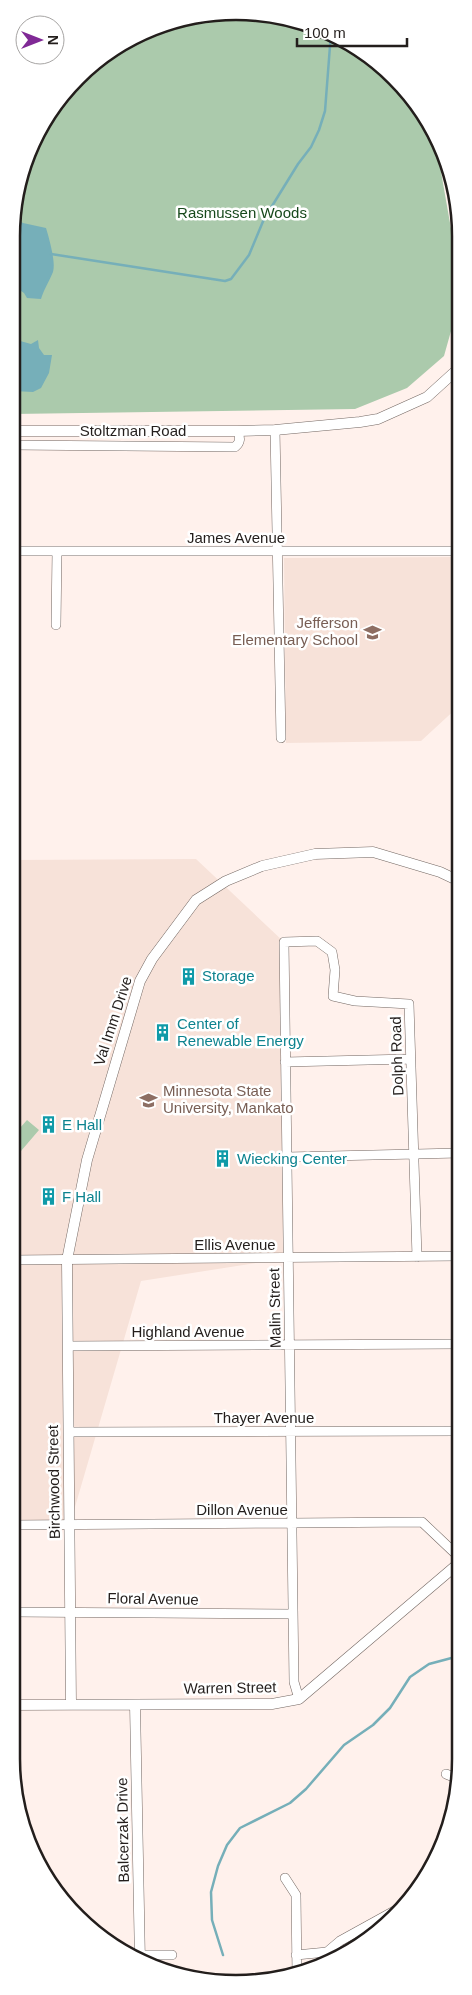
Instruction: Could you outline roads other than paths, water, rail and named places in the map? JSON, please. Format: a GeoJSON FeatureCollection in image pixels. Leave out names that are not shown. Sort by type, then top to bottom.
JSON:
{"type":"FeatureCollection","features":[{"type":"Feature","properties":{"kind":"street","name":"Stoltzman Road"},"geometry":{"type":"LineString","coordinates":[[20,431],[238,431],[275,430],[360,422],[378,419],[427,397],[452,374]]}},
{"type":"Feature","properties":{"kind":"street"},"geometry":{"type":"LineString","coordinates":[[275,430],[281,738]]}},
{"type":"Feature","properties":{"kind":"street","name":"Stoltzman Road"},"geometry":{"type":"LineString","coordinates":[[20,445],[235,446],[240,439],[238,431]]}},
{"type":"Feature","properties":{"kind":"street","name":"James Avenue"},"geometry":{"type":"LineString","coordinates":[[20,551],[452,551]]}},
{"type":"Feature","properties":{"kind":"street"},"geometry":{"type":"LineString","coordinates":[[56,625],[57,551]]}},
{"type":"Feature","properties":{"kind":"street","name":"Val Imm Drive"},"geometry":{"type":"LineString","coordinates":[[67,1260],[87,1160],[140,982],[152,959],[196,900],[226,881],[262,866],[315,854],[373,852],[440,872],[452,878]]}},
{"type":"Feature","properties":{"kind":"street","name":"Dolph Road"},"geometry":{"type":"LineString","coordinates":[[309,941],[317,941],[332,952],[335,970],[333,996],[355,1001],[409,1004],[416,1257]]}},
{"type":"Feature","properties":{"kind":"street","name":"Malin Street"},"geometry":{"type":"LineString","coordinates":[[299,1699],[294,1682],[284,942],[309,941]]}},
{"type":"Feature","properties":{"kind":"street"},"geometry":{"type":"LineString","coordinates":[[285,1062],[410,1059]]}},
{"type":"Feature","properties":{"kind":"street"},"geometry":{"type":"LineString","coordinates":[[287,1156],[452,1153]]}},
{"type":"Feature","properties":{"kind":"street","name":"Ellis Avenue"},"geometry":{"type":"LineString","coordinates":[[20,1260],[452,1256]]}},
{"type":"Feature","properties":{"kind":"street","name":"Birchwood Street"},"geometry":{"type":"LineString","coordinates":[[67,1260],[71,1704]]}},
{"type":"Feature","properties":{"kind":"street","name":"Highland Avenue"},"geometry":{"type":"LineString","coordinates":[[68,1346],[452,1344]]}},
{"type":"Feature","properties":{"kind":"street","name":"Thayer Avenue"},"geometry":{"type":"LineString","coordinates":[[69,1432],[452,1431]]}},
{"type":"Feature","properties":{"kind":"street","name":"Dillon Avenue"},"geometry":{"type":"LineString","coordinates":[[20,1525],[422,1522],[452,1550]]}},
{"type":"Feature","properties":{"kind":"street","name":"Warren Street"},"geometry":{"type":"LineString","coordinates":[[20,1705],[272,1704],[299,1699],[452,1569]]}},
{"type":"Feature","properties":{"kind":"street","name":"Floral Avenue"},"geometry":{"type":"LineString","coordinates":[[20,1612],[293,1614]]}},
{"type":"Feature","properties":{"kind":"street","name":"Balcerzak Drive"},"geometry":{"type":"LineString","coordinates":[[136,1704],[140,1953]]}},
{"type":"Feature","properties":{"kind":"street"},"geometry":{"type":"LineString","coordinates":[[446,1774],[452,1776]]}},
{"type":"Feature","properties":{"kind":"street"},"geometry":{"type":"LineString","coordinates":[[285,1878],[296,1895],[297,1967]]}},
{"type":"Feature","properties":{"kind":"street"},"geometry":{"type":"LineString","coordinates":[[296,1955],[327,1952],[340,1941],[382,1918]]}},
{"type":"Feature","properties":{"kind":"street","name":"Balcerzak Drive"},"geometry":{"type":"LineString","coordinates":[[149,1957],[172,1955]]}},
{"type":"Feature","properties":{"kind":"water"},"geometry":{"type":"Polygon","coordinates":[[[20,221],[46,228],[54,262],[53,272],[41,299],[27,298],[20,290],[20,221]]]}},
{"type":"Feature","properties":{"kind":"water"},"geometry":{"type":"Polygon","coordinates":[[[38,340],[39,348],[44,355],[52,355],[49,373],[41,388],[33,392],[20,391],[20,341],[31,344],[38,340]]]}},
{"type":"Feature","properties":{"kind":"waterway"},"geometry":{"type":"LineString","coordinates":[[51,254],[225,281],[231,279],[249,255],[264,219],[298,164],[311,147],[319,130],[325,111],[330,41]]}},
{"type":"Feature","properties":{"kind":"waterway"},"geometry":{"type":"LineString","coordinates":[[223,1955],[212,1920],[211,1892],[218,1866],[227,1845],[240,1828],[290,1803],[306,1789],[344,1745],[373,1725],[390,1708],[410,1677],[429,1664],[452,1658]]}},
{"type":"Feature","properties":{"kind":"place","name":"Jefferson Elementary School"},"geometry":{"type":"Point","coordinates":[372,632]}},
{"type":"Feature","properties":{"kind":"place","name":"Storage"},"geometry":{"type":"Point","coordinates":[188,976]}},
{"type":"Feature","properties":{"kind":"place","name":"Center of Renewable Energy"},"geometry":{"type":"Point","coordinates":[163,1033]}},
{"type":"Feature","properties":{"kind":"place","name":"Minnesota State University, Mankato"},"geometry":{"type":"Point","coordinates":[149,1100]}},
{"type":"Feature","properties":{"kind":"place","name":"E Hall"},"geometry":{"type":"Point","coordinates":[48,1125]}},
{"type":"Feature","properties":{"kind":"place","name":"Wiecking Center"},"geometry":{"type":"Point","coordinates":[223,1159]}},
{"type":"Feature","properties":{"kind":"place","name":"F Hall"},"geometry":{"type":"Point","coordinates":[48,1197]}},
{"type":"Feature","properties":{"kind":"park label","name":"Rasmussen Woods"},"geometry":{"type":"Point","coordinates":[242,213]}}]}
